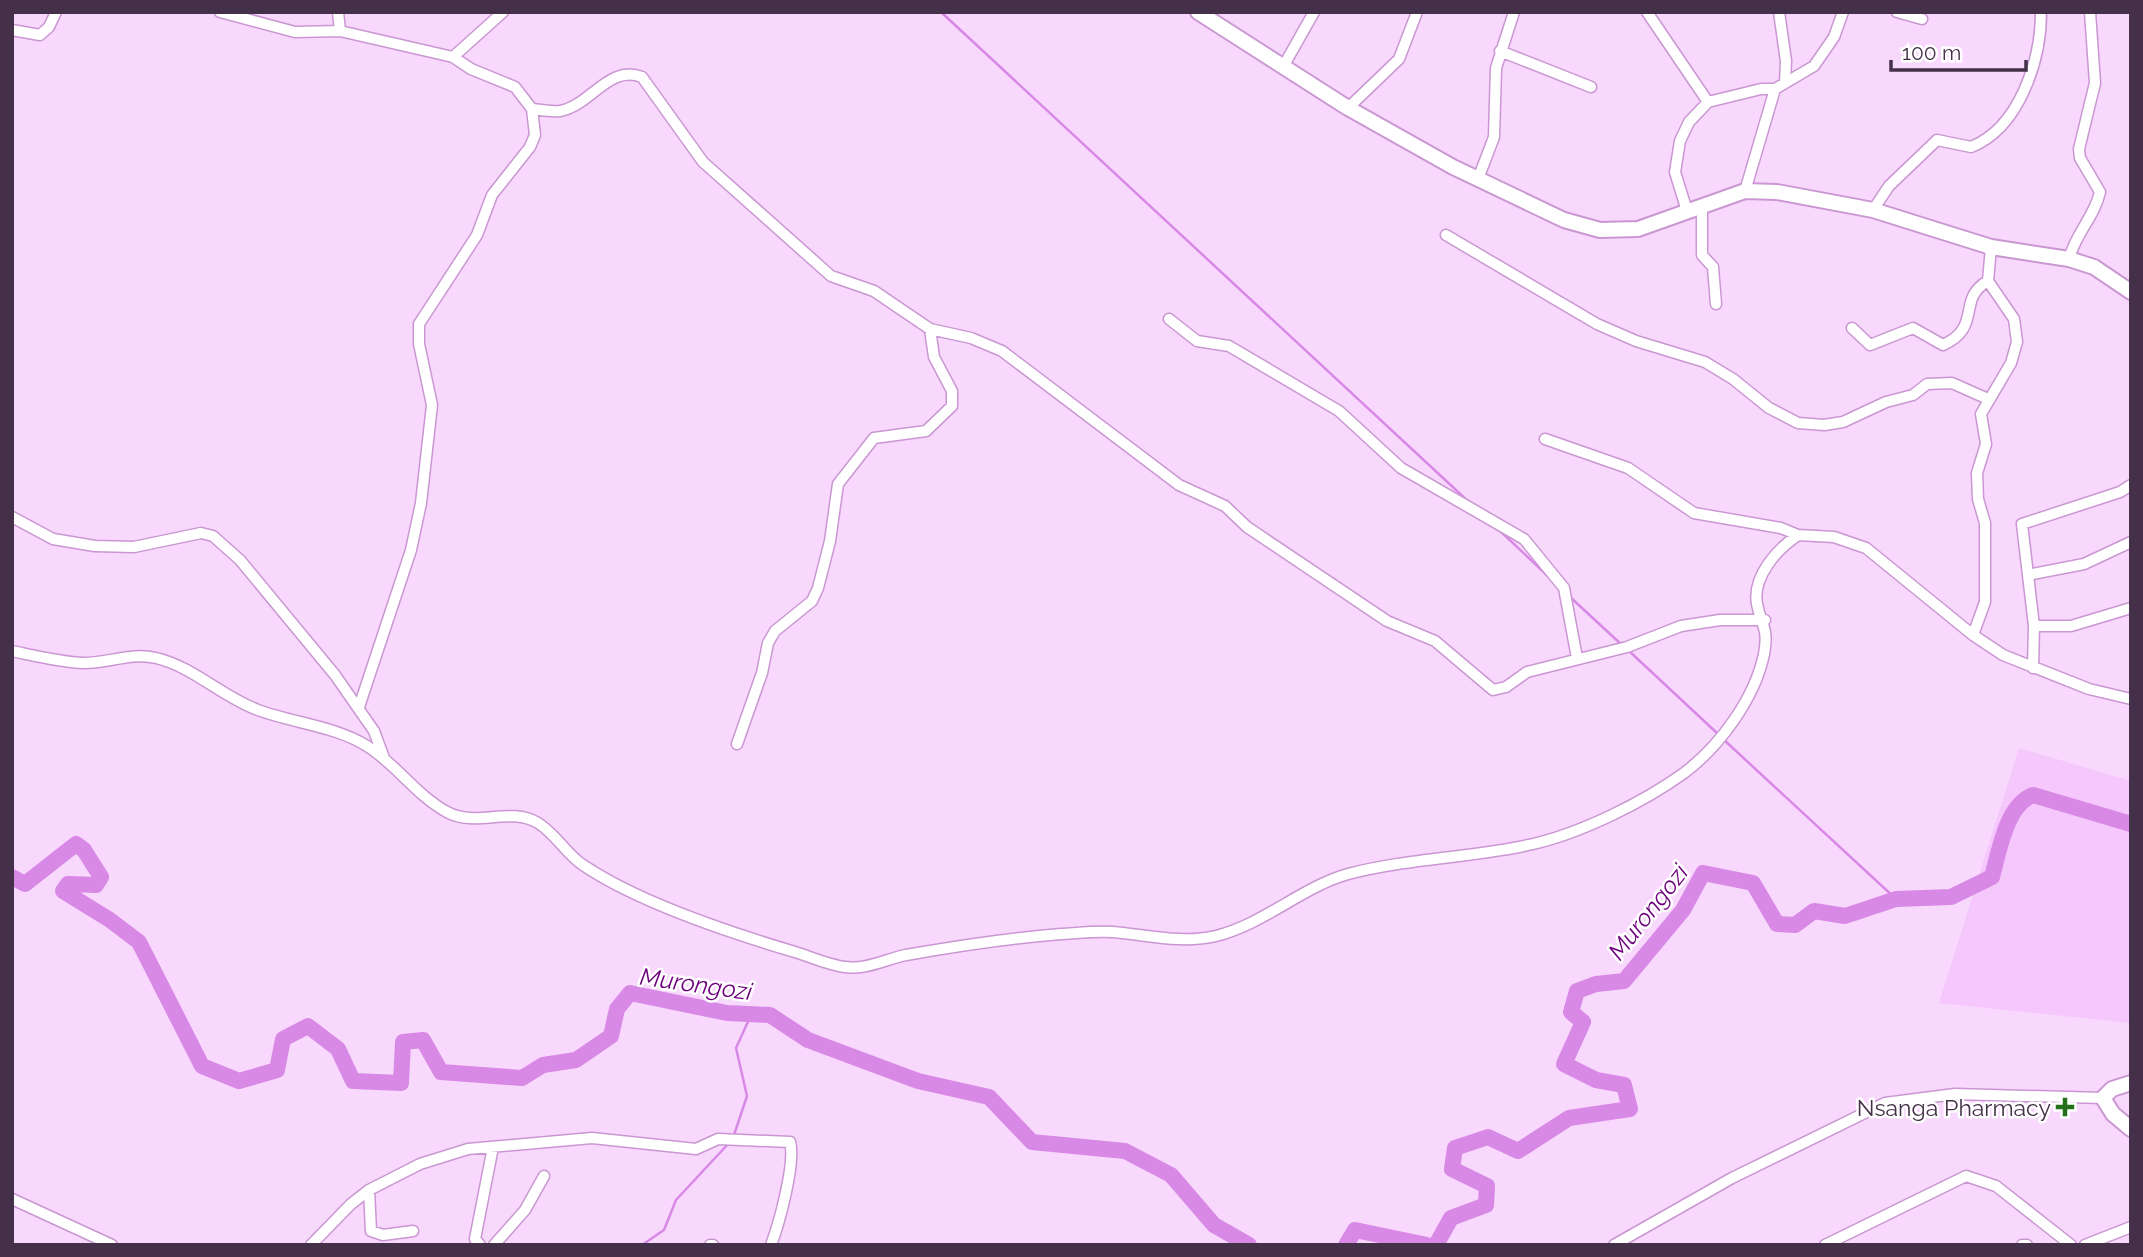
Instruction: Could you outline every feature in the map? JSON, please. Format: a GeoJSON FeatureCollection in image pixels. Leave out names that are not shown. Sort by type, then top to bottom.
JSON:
{"type":"FeatureCollection","features":[{"type":"Feature","properties":{"kind":"street"},"geometry":{"type":"LineString","coordinates":[[12,30],[40,35],[49,27],[56,12]]}},
{"type":"Feature","properties":{"kind":"street"},"geometry":{"type":"LineString","coordinates":[[220,12],[295,32],[340,31],[453,57],[471,69],[515,87],[533,109],[534,135],[530,147],[492,195],[477,235],[419,324],[419,344],[432,405],[422,491],[411,550],[359,707]]}},
{"type":"Feature","properties":{"kind":"street"},"geometry":{"type":"LineString","coordinates":[[338,12],[340,31]]}},
{"type":"Feature","properties":{"kind":"street"},"geometry":{"type":"LineString","coordinates":[[453,57],[503,12]]}},
{"type":"Feature","properties":{"kind":"street"},"geometry":{"type":"LineString","coordinates":[[1198,12],[1348,108],[1478,179],[1539,210],[1600,230],[1637,229],[1745,191],[1788,193],[1874,210],[1991,247],[2069,259],[2094,267],[2131,292]]}},
{"type":"Feature","properties":{"kind":"street"},"geometry":{"type":"LineString","coordinates":[[1283,66],[1314,12]]}},
{"type":"Feature","properties":{"kind":"street"},"geometry":{"type":"LineString","coordinates":[[1348,108],[1399,59],[1417,12]]}},
{"type":"Feature","properties":{"kind":"street"},"geometry":{"type":"LineString","coordinates":[[1478,179],[1493,137],[1493,93],[1500,51],[1514,12]]}},
{"type":"Feature","properties":{"kind":"street"},"geometry":{"type":"LineString","coordinates":[[1647,12],[1708,102]]}},
{"type":"Feature","properties":{"kind":"street"},"geometry":{"type":"LineString","coordinates":[[1779,12],[1786,54],[1785,82]]}},
{"type":"Feature","properties":{"kind":"street"},"geometry":{"type":"LineString","coordinates":[[1745,191],[1776,89],[1814,66],[1825,54],[1843,12]]}},
{"type":"Feature","properties":{"kind":"street"},"geometry":{"type":"LineString","coordinates":[[1897,12],[1922,19]]}},
{"type":"Feature","properties":{"kind":"street"},"geometry":{"type":"LineString","coordinates":[[1874,210],[1889,187],[1937,140],[1971,147],[2000,129],[2028,79],[2039,44],[2041,12]]}},
{"type":"Feature","properties":{"kind":"street"},"geometry":{"type":"LineString","coordinates":[[2069,259],[2073,243],[2093,210],[2100,192],[2080,158],[2079,149],[2095,83],[2090,12]]}},
{"type":"Feature","properties":{"kind":"street"},"geometry":{"type":"LineString","coordinates":[[1500,51],[1591,87]]}},
{"type":"Feature","properties":{"kind":"street"},"geometry":{"type":"LineString","coordinates":[[533,109],[562,111],[618,75],[632,73],[642,77],[703,162],[812,261],[839,280],[874,291],[930,329],[971,338],[1002,351],[1179,485],[1225,506],[1247,527],[1387,621],[1435,641],[1493,691],[1506,687],[1527,672],[1627,647],[1681,626],[1720,620],[1765,620]]}},
{"type":"Feature","properties":{"kind":"street"},"geometry":{"type":"LineString","coordinates":[[1687,211],[1675,172],[1676,155],[1689,122],[1708,102],[1761,89],[1776,89]]}},
{"type":"Feature","properties":{"kind":"street"},"geometry":{"type":"LineString","coordinates":[[1702,206],[1702,255],[1713,267],[1716,304]]}},
{"type":"Feature","properties":{"kind":"street"},"geometry":{"type":"LineString","coordinates":[[1446,234],[1597,324],[1636,341],[1705,362],[1733,379],[1769,408],[1798,423],[1824,425],[1843,422],[1886,402],[1913,395],[1927,384],[1952,383],[1988,399]]}},
{"type":"Feature","properties":{"kind":"street"},"geometry":{"type":"LineString","coordinates":[[1973,635],[1985,602],[1985,523],[1978,499],[1977,473],[1986,444],[1981,414],[2005,376],[2017,342],[2014,319],[1988,281],[1991,247]]}},
{"type":"Feature","properties":{"kind":"street"},"geometry":{"type":"LineString","coordinates":[[1852,328],[1870,345],[1913,328],[1943,345],[1963,332],[1967,325],[1970,301],[1988,281]]}},
{"type":"Feature","properties":{"kind":"street"},"geometry":{"type":"LineString","coordinates":[[1170,319],[1197,341],[1228,346],[1339,411],[1401,468],[1524,539],[1564,588],[1577,658]]}},
{"type":"Feature","properties":{"kind":"street"},"geometry":{"type":"LineString","coordinates":[[737,744],[762,673],[768,643],[775,631],[812,601],[818,589],[830,541],[838,484],[874,438],[926,431],[952,406],[951,391],[934,358],[930,329]]}},
{"type":"Feature","properties":{"kind":"street"},"geometry":{"type":"LineString","coordinates":[[1545,439],[1628,468],[1695,513],[1781,528],[1798,535],[1834,537],[1866,548],[1973,635],[2003,655],[2089,689],[2131,699]]}},
{"type":"Feature","properties":{"kind":"street"},"geometry":{"type":"LineString","coordinates":[[2033,668],[2034,626],[2022,524],[2120,492],[2131,485]]}},
{"type":"Feature","properties":{"kind":"street"},"geometry":{"type":"LineString","coordinates":[[12,517],[53,539],[95,546],[134,547],[201,533],[213,537],[240,560],[272,597],[359,707],[374,731],[384,759]]}},
{"type":"Feature","properties":{"kind":"street"},"geometry":{"type":"LineString","coordinates":[[12,651],[85,663],[140,655],[161,659],[255,709],[347,736],[384,759],[402,779],[452,815],[468,818],[523,816],[540,824],[589,869],[640,894],[739,936],[844,967],[863,967],[900,956],[1054,934],[1105,931],[1188,941],[1242,927],[1336,878],[1389,864],[1495,852],[1540,843],[1621,810],[1683,773],[1713,746],[1755,684],[1764,653],[1765,620],[1757,605],[1758,584],[1774,556],[1798,535]]}},
{"type":"Feature","properties":{"kind":"street"},"geometry":{"type":"LineString","coordinates":[[2028,575],[2084,564],[2131,542]]}},
{"type":"Feature","properties":{"kind":"street"},"geometry":{"type":"LineString","coordinates":[[2034,626],[2071,626],[2131,608]]}},
{"type":"Feature","properties":{"kind":"street"},"geometry":{"type":"LineString","coordinates":[[1614,1245],[1742,1172],[1885,1103],[1955,1094],[2103,1098],[2112,1089],[2131,1083]]}},
{"type":"Feature","properties":{"kind":"street"},"geometry":{"type":"LineString","coordinates":[[2103,1098],[2113,1114],[2131,1129]]}},
{"type":"Feature","properties":{"kind":"street"},"geometry":{"type":"LineString","coordinates":[[312,1245],[351,1204],[369,1190],[420,1164],[468,1149],[592,1138],[696,1149],[718,1139],[783,1139],[790,1142],[791,1161],[779,1223],[771,1245]]}},
{"type":"Feature","properties":{"kind":"street"},"geometry":{"type":"LineString","coordinates":[[480,1245],[475,1239],[493,1147]]}},
{"type":"Feature","properties":{"kind":"street"},"geometry":{"type":"LineString","coordinates":[[494,1245],[525,1210],[544,1176]]}},
{"type":"Feature","properties":{"kind":"street"},"geometry":{"type":"LineString","coordinates":[[1825,1245],[1837,1242],[1966,1176],[1996,1186],[2069,1243]]}},
{"type":"Feature","properties":{"kind":"street"},"geometry":{"type":"LineString","coordinates":[[369,1190],[371,1231],[382,1240],[413,1231]]}},
{"type":"Feature","properties":{"kind":"street"},"geometry":{"type":"LineString","coordinates":[[12,1199],[112,1245]]}},
{"type":"Feature","properties":{"kind":"street"},"geometry":{"type":"LineString","coordinates":[[2085,1245],[2131,1227]]}},
{"type":"Feature","properties":{"kind":"street"},"geometry":{"type":"LineString","coordinates":[[2052,1245],[2069,1243]]}},
{"type":"Feature","properties":{"kind":"street"},"geometry":{"type":"LineString","coordinates":[[2022,1245],[2027,1245]]}},
{"type":"Feature","properties":{"kind":"shaded area"},"geometry":{"type":"Polygon","coordinates":[[[2019,748],[2131,781],[2131,1023],[1939,1003],[2019,748]]]}},
{"type":"Feature","properties":{"kind":"waterway"},"geometry":{"type":"LineString","coordinates":[[941,12],[1470,503]]}},
{"type":"Feature","properties":{"kind":"waterway"},"geometry":{"type":"LineString","coordinates":[[1498,529],[1549,577]]}},
{"type":"Feature","properties":{"kind":"waterway"},"geometry":{"type":"LineString","coordinates":[[1569,596],[1623,646]]}},
{"type":"Feature","properties":{"kind":"waterway"},"geometry":{"type":"LineString","coordinates":[[1628,650],[1718,734]]}},
{"type":"Feature","properties":{"kind":"waterway"},"geometry":{"type":"LineString","coordinates":[[1723,739],[1896,899]]}},
{"type":"Feature","properties":{"kind":"waterway","name":"Murongozi"},"geometry":{"type":"LineString","coordinates":[[1436,1245],[1451,1218],[1486,1205],[1487,1186],[1452,1169],[1455,1148],[1488,1137],[1518,1151],[1569,1118],[1630,1109],[1624,1085],[1596,1080],[1564,1064],[1583,1022],[1571,1012],[1577,991],[1596,984],[1624,981],[1683,910],[1703,873],[1753,883],[1777,924],[1795,925],[1814,911],[1845,916],[1896,899],[1951,897],[1992,877],[2010,819],[2024,800],[2033,795],[2131,824]]}},
{"type":"Feature","properties":{"kind":"waterway","name":"Murongozi"},"geometry":{"type":"LineString","coordinates":[[12,877],[25,884],[76,844],[84,850],[101,877],[96,885],[68,884],[63,891],[110,920],[139,942],[202,1066],[239,1081],[277,1070],[283,1039],[308,1026],[338,1049],[353,1081],[401,1083],[403,1042],[423,1040],[441,1072],[522,1078],[543,1065],[576,1060],[611,1036],[617,1009],[630,993],[727,1013],[770,1015],[808,1040],[918,1081],[989,1097],[1032,1142],[1125,1151],[1171,1175],[1214,1225],[1249,1245]]}},
{"type":"Feature","properties":{"kind":"waterway"},"geometry":{"type":"LineString","coordinates":[[733,1138],[747,1096],[736,1048],[751,1015]]}},
{"type":"Feature","properties":{"kind":"waterway"},"geometry":{"type":"LineString","coordinates":[[642,1245],[664,1230],[676,1200],[729,1143]]}},
{"type":"Feature","properties":{"kind":"waterway","name":"Murongozi"},"geometry":{"type":"LineString","coordinates":[[1346,1245],[1355,1230],[1427,1245]]}},
{"type":"Feature","properties":{"kind":"place","name":"Nsanga Pharmacy"},"geometry":{"type":"Point","coordinates":[2065,1107]}}]}
